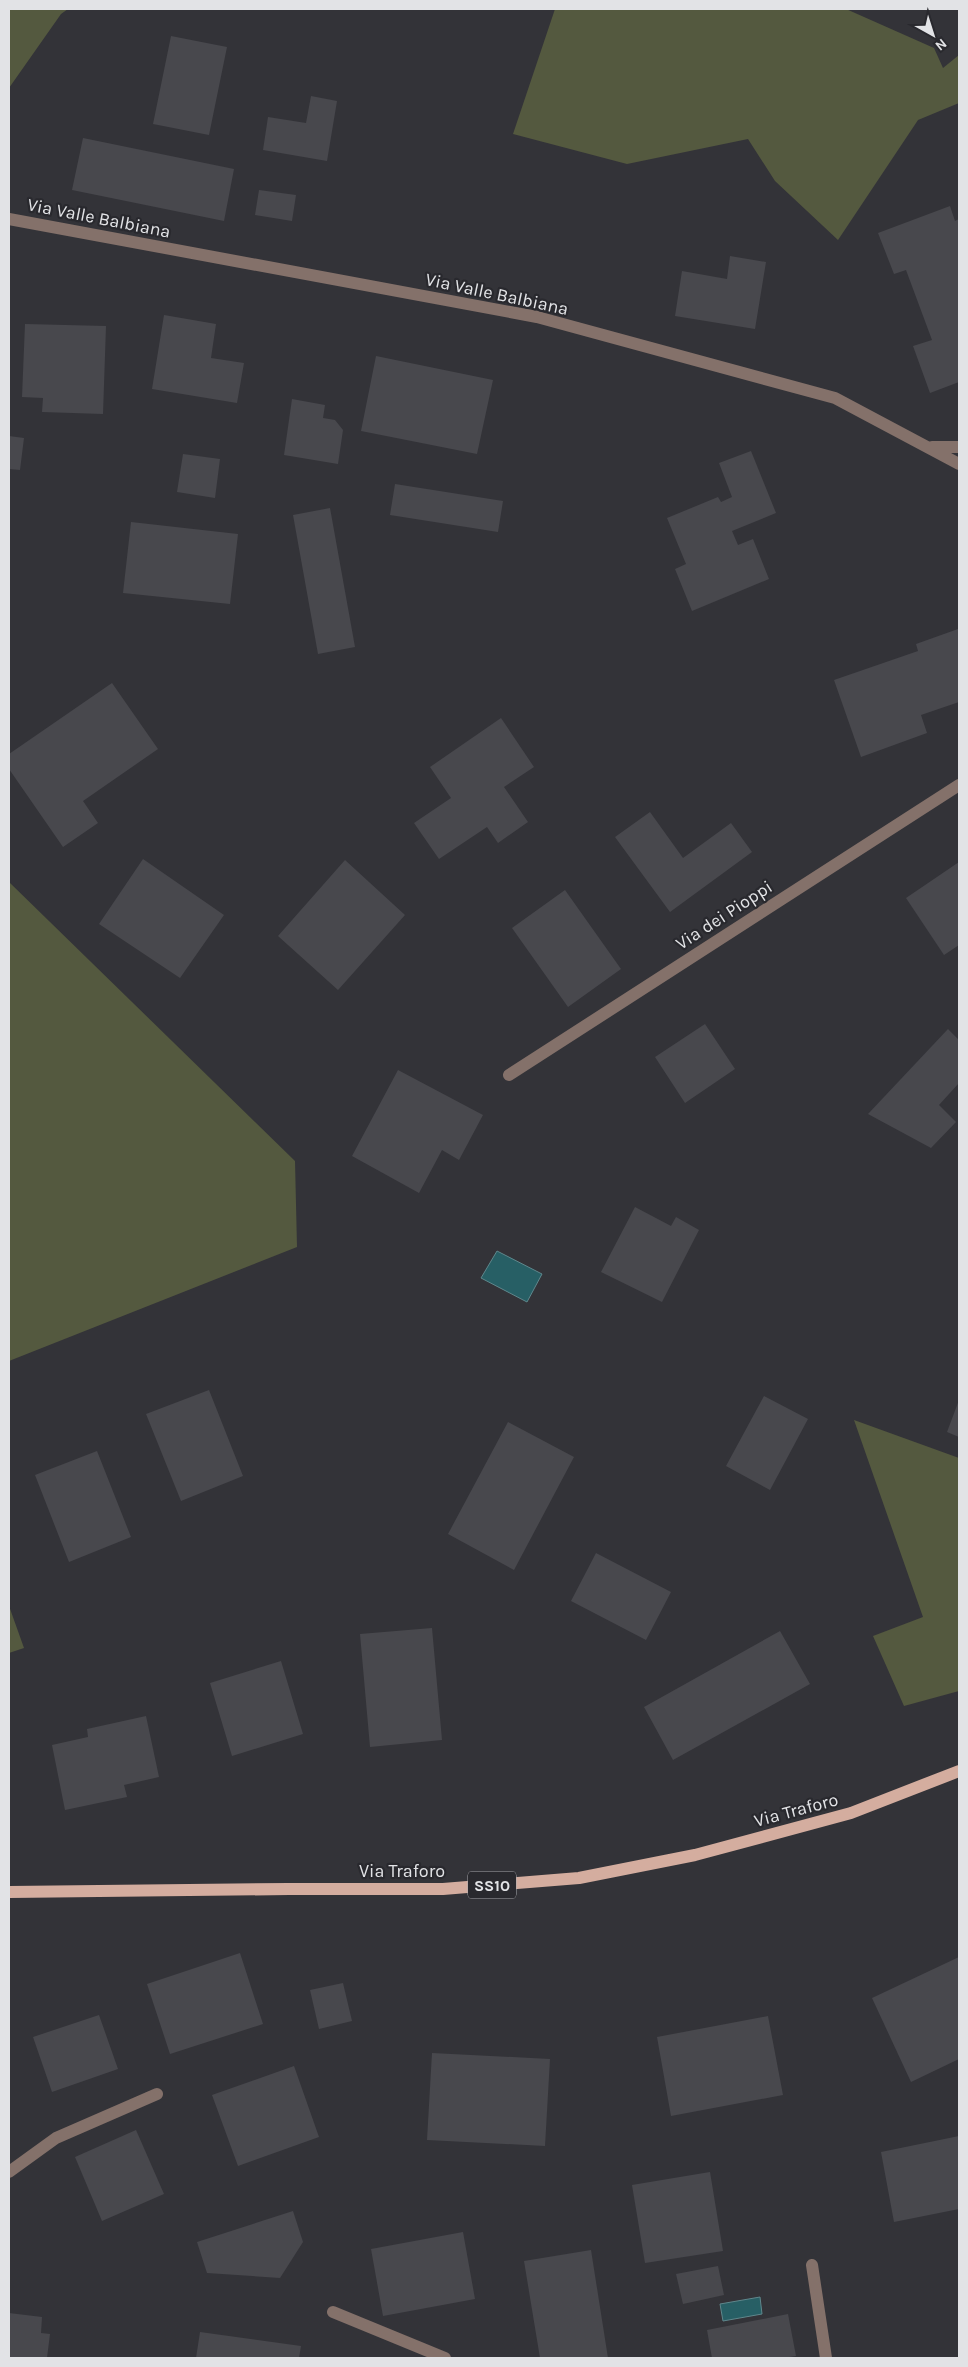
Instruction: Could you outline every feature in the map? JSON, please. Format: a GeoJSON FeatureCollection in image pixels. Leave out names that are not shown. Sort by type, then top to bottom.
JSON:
{"type":"FeatureCollection","features":[{"type":"Feature","properties":{"kind":"main road","name":"Via Traforo"},"geometry":{"type":"LineString","coordinates":[[9,1892],[289,1888],[443,1890],[579,1878],[695,1855],[851,1813],[959,1771]]}},
{"type":"Feature","properties":{"kind":"street","name":"Via Valle Balbiana"},"geometry":{"type":"LineString","coordinates":[[9,219],[537,318],[835,398],[959,464]]}},
{"type":"Feature","properties":{"kind":"street"},"geometry":{"type":"LineString","coordinates":[[928,447],[959,447]]}},
{"type":"Feature","properties":{"kind":"street","name":"Via dei Pioppi"},"geometry":{"type":"LineString","coordinates":[[508,1075],[959,785]]}},
{"type":"Feature","properties":{"kind":"street"},"geometry":{"type":"LineString","coordinates":[[9,2172],[56,2138],[157,2094]]}},
{"type":"Feature","properties":{"kind":"street"},"geometry":{"type":"LineString","coordinates":[[812,2265],[826,2358]]}},
{"type":"Feature","properties":{"kind":"street"},"geometry":{"type":"LineString","coordinates":[[333,2312],[445,2358]]}},
{"type":"Feature","properties":{"kind":"green space"},"geometry":{"type":"Polygon","coordinates":[[[9,9],[68,9],[61,14],[9,88],[9,9]]]}},
{"type":"Feature","properties":{"kind":"green space"},"geometry":{"type":"Polygon","coordinates":[[[555,9],[846,9],[934,48],[943,68],[959,55],[959,103],[918,120],[838,240],[775,181],[748,139],[627,164],[513,134],[555,9]]]}},
{"type":"Feature","properties":{"kind":"green space"},"geometry":{"type":"Polygon","coordinates":[[[9,882],[295,1161],[297,1247],[9,1361],[9,882]]]}},
{"type":"Feature","properties":{"kind":"green space"},"geometry":{"type":"Polygon","coordinates":[[[854,1420],[959,1458],[959,1691],[904,1706],[873,1636],[923,1617],[854,1420]]]}},
{"type":"Feature","properties":{"kind":"green space"},"geometry":{"type":"Polygon","coordinates":[[[9,1606],[24,1648],[9,1653],[9,1606]]]}},
{"type":"Feature","properties":{"kind":"water"},"geometry":{"type":"Polygon","coordinates":[[[497,1251],[542,1274],[527,1302],[481,1278],[497,1251]]]}},
{"type":"Feature","properties":{"kind":"water"},"geometry":{"type":"Polygon","coordinates":[[[760,2297],[762,2314],[723,2321],[720,2304],[760,2297]]]}},
{"type":"Feature","properties":{"kind":"building"},"geometry":{"type":"Polygon","coordinates":[[[171,36],[227,47],[209,135],[153,124],[171,36]]]}},
{"type":"Feature","properties":{"kind":"building"},"geometry":{"type":"Polygon","coordinates":[[[311,96],[337,101],[327,161],[263,150],[268,117],[306,123],[311,96]]]}},
{"type":"Feature","properties":{"kind":"building"},"geometry":{"type":"Polygon","coordinates":[[[83,138],[234,169],[224,221],[72,190],[83,138]]]}},
{"type":"Feature","properties":{"kind":"building"},"geometry":{"type":"Polygon","coordinates":[[[259,190],[296,195],[292,221],[255,215],[259,190]]]}},
{"type":"Feature","properties":{"kind":"building"},"geometry":{"type":"Polygon","coordinates":[[[950,206],[955,221],[959,219],[959,382],[930,393],[913,346],[932,340],[906,270],[894,274],[878,233],[950,206]]]}},
{"type":"Feature","properties":{"kind":"building"},"geometry":{"type":"Polygon","coordinates":[[[730,256],[766,262],[755,329],[675,316],[682,271],[727,279],[730,256]]]}},
{"type":"Feature","properties":{"kind":"building"},"geometry":{"type":"Polygon","coordinates":[[[164,315],[216,324],[211,358],[244,363],[237,403],[152,389],[164,315]]]}},
{"type":"Feature","properties":{"kind":"building"},"geometry":{"type":"Polygon","coordinates":[[[25,324],[106,326],[103,414],[42,412],[43,398],[22,397],[25,324]]]}},
{"type":"Feature","properties":{"kind":"building"},"geometry":{"type":"Polygon","coordinates":[[[376,356],[493,380],[477,454],[361,431],[376,356]]]}},
{"type":"Feature","properties":{"kind":"building"},"geometry":{"type":"Polygon","coordinates":[[[292,399],[325,405],[323,418],[335,420],[343,430],[338,464],[284,455],[292,399]]]}},
{"type":"Feature","properties":{"kind":"building"},"geometry":{"type":"Polygon","coordinates":[[[9,436],[24,438],[20,470],[9,469],[9,436]]]}},
{"type":"Feature","properties":{"kind":"building"},"geometry":{"type":"Polygon","coordinates":[[[751,451],[776,513],[732,531],[738,545],[753,539],[769,579],[692,611],[675,569],[686,564],[667,518],[718,497],[721,502],[732,497],[719,463],[751,451]]]}},
{"type":"Feature","properties":{"kind":"building"},"geometry":{"type":"Polygon","coordinates":[[[183,454],[220,459],[215,498],[177,492],[183,454]]]}},
{"type":"Feature","properties":{"kind":"building"},"geometry":{"type":"Polygon","coordinates":[[[395,484],[503,501],[498,532],[390,515],[395,484]]]}},
{"type":"Feature","properties":{"kind":"building"},"geometry":{"type":"Polygon","coordinates":[[[330,508],[355,647],[318,654],[293,515],[330,508]]]}},
{"type":"Feature","properties":{"kind":"building"},"geometry":{"type":"Polygon","coordinates":[[[131,522],[238,534],[230,604],[123,593],[131,522]]]}},
{"type":"Feature","properties":{"kind":"building"},"geometry":{"type":"Polygon","coordinates":[[[958,629],[959,702],[921,715],[927,733],[861,757],[834,680],[918,651],[916,644],[958,629]]]}},
{"type":"Feature","properties":{"kind":"building"},"geometry":{"type":"Polygon","coordinates":[[[112,683],[158,749],[83,801],[98,823],[63,847],[9,769],[9,754],[112,683]]]}},
{"type":"Feature","properties":{"kind":"building"},"geometry":{"type":"Polygon","coordinates":[[[501,718],[534,767],[504,787],[528,822],[498,843],[487,827],[439,859],[414,823],[451,798],[430,767],[501,718]]]}},
{"type":"Feature","properties":{"kind":"building"},"geometry":{"type":"Polygon","coordinates":[[[650,812],[683,858],[731,823],[752,852],[670,912],[615,837],[650,812]]]}},
{"type":"Feature","properties":{"kind":"building"},"geometry":{"type":"Polygon","coordinates":[[[143,859],[224,915],[180,978],[99,924],[143,859]]]}},
{"type":"Feature","properties":{"kind":"building"},"geometry":{"type":"Polygon","coordinates":[[[345,860],[405,915],[338,990],[278,936],[345,860]]]}},
{"type":"Feature","properties":{"kind":"building"},"geometry":{"type":"Polygon","coordinates":[[[959,862],[959,945],[944,955],[906,898],[959,862]]]}},
{"type":"Feature","properties":{"kind":"building"},"geometry":{"type":"Polygon","coordinates":[[[565,890],[621,969],[568,1007],[512,928],[565,890]]]}},
{"type":"Feature","properties":{"kind":"building"},"geometry":{"type":"Polygon","coordinates":[[[705,1024],[735,1069],[685,1103],[655,1057],[705,1024]]]}},
{"type":"Feature","properties":{"kind":"building"},"geometry":{"type":"Polygon","coordinates":[[[948,1029],[959,1040],[959,1083],[939,1105],[956,1122],[931,1148],[868,1114],[948,1029]]]}},
{"type":"Feature","properties":{"kind":"building"},"geometry":{"type":"Polygon","coordinates":[[[398,1070],[483,1115],[459,1160],[442,1150],[419,1193],[352,1156],[398,1070]]]}},
{"type":"Feature","properties":{"kind":"building"},"geometry":{"type":"Polygon","coordinates":[[[635,1207],[671,1226],[676,1217],[699,1230],[662,1302],[601,1272],[635,1207]]]}},
{"type":"Feature","properties":{"kind":"building"},"geometry":{"type":"Polygon","coordinates":[[[209,1390],[243,1476],[181,1501],[146,1414],[209,1390]]]}},
{"type":"Feature","properties":{"kind":"building"},"geometry":{"type":"Polygon","coordinates":[[[764,1396],[808,1419],[770,1490],[726,1466],[764,1396]]]}},
{"type":"Feature","properties":{"kind":"building"},"geometry":{"type":"Polygon","coordinates":[[[959,1400],[959,1437],[947,1432],[959,1400]]]}},
{"type":"Feature","properties":{"kind":"building"},"geometry":{"type":"Polygon","coordinates":[[[508,1422],[574,1457],[514,1570],[448,1534],[508,1422]]]}},
{"type":"Feature","properties":{"kind":"building"},"geometry":{"type":"Polygon","coordinates":[[[97,1451],[131,1537],[69,1562],[35,1475],[97,1451]]]}},
{"type":"Feature","properties":{"kind":"building"},"geometry":{"type":"Polygon","coordinates":[[[596,1553],[671,1592],[646,1640],[571,1601],[596,1553]]]}},
{"type":"Feature","properties":{"kind":"building"},"geometry":{"type":"Polygon","coordinates":[[[432,1628],[442,1740],[370,1747],[360,1634],[432,1628]]]}},
{"type":"Feature","properties":{"kind":"building"},"geometry":{"type":"Polygon","coordinates":[[[780,1631],[810,1684],[673,1760],[644,1707],[780,1631]]]}},
{"type":"Feature","properties":{"kind":"building"},"geometry":{"type":"Polygon","coordinates":[[[281,1661],[303,1734],[232,1756],[210,1683],[281,1661]]]}},
{"type":"Feature","properties":{"kind":"building"},"geometry":{"type":"Polygon","coordinates":[[[146,1716],[159,1777],[124,1785],[127,1797],[65,1810],[52,1745],[88,1737],[87,1729],[146,1716]]]}},
{"type":"Feature","properties":{"kind":"building"},"geometry":{"type":"Polygon","coordinates":[[[240,1953],[263,2024],[170,2054],[147,1984],[240,1953]]]}},
{"type":"Feature","properties":{"kind":"building"},"geometry":{"type":"Polygon","coordinates":[[[959,1957],[959,2059],[911,2082],[872,1998],[959,1957]]]}},
{"type":"Feature","properties":{"kind":"building"},"geometry":{"type":"Polygon","coordinates":[[[343,1983],[352,2021],[319,2029],[310,1990],[343,1983]]]}},
{"type":"Feature","properties":{"kind":"building"},"geometry":{"type":"Polygon","coordinates":[[[99,2015],[118,2069],[52,2092],[33,2037],[99,2015]]]}},
{"type":"Feature","properties":{"kind":"building"},"geometry":{"type":"Polygon","coordinates":[[[768,2016],[783,2095],[671,2116],[657,2037],[768,2016]]]}},
{"type":"Feature","properties":{"kind":"building"},"geometry":{"type":"Polygon","coordinates":[[[432,2053],[550,2059],[545,2146],[427,2140],[432,2053]]]}},
{"type":"Feature","properties":{"kind":"building"},"geometry":{"type":"Polygon","coordinates":[[[294,2066],[319,2137],[238,2166],[212,2095],[294,2066]]]}},
{"type":"Feature","properties":{"kind":"building"},"geometry":{"type":"Polygon","coordinates":[[[136,2130],[164,2194],[102,2221],[75,2157],[136,2130]]]}},
{"type":"Feature","properties":{"kind":"building"},"geometry":{"type":"Polygon","coordinates":[[[959,2136],[959,2209],[894,2222],[881,2152],[959,2136]]]}},
{"type":"Feature","properties":{"kind":"building"},"geometry":{"type":"Polygon","coordinates":[[[710,2172],[723,2251],[645,2263],[632,2185],[710,2172]]]}},
{"type":"Feature","properties":{"kind":"building"},"geometry":{"type":"Polygon","coordinates":[[[293,2211],[303,2242],[280,2278],[207,2273],[197,2242],[293,2211]]]}},
{"type":"Feature","properties":{"kind":"building"},"geometry":{"type":"Polygon","coordinates":[[[463,2232],[475,2299],[383,2316],[371,2249],[463,2232]]]}},
{"type":"Feature","properties":{"kind":"building"},"geometry":{"type":"Polygon","coordinates":[[[591,2250],[608,2358],[540,2358],[524,2261],[591,2250]]]}},
{"type":"Feature","properties":{"kind":"building"},"geometry":{"type":"Polygon","coordinates":[[[718,2266],[724,2295],[683,2304],[676,2274],[718,2266]]]}},
{"type":"Feature","properties":{"kind":"building"},"geometry":{"type":"Polygon","coordinates":[[[9,2313],[42,2317],[41,2333],[50,2334],[47,2358],[9,2358],[9,2313]]]}},
{"type":"Feature","properties":{"kind":"building"},"geometry":{"type":"Polygon","coordinates":[[[788,2314],[796,2356],[783,2358],[712,2358],[707,2330],[788,2314]]]}},
{"type":"Feature","properties":{"kind":"building"},"geometry":{"type":"Polygon","coordinates":[[[200,2332],[301,2346],[299,2358],[196,2358],[200,2332]]]}}]}
